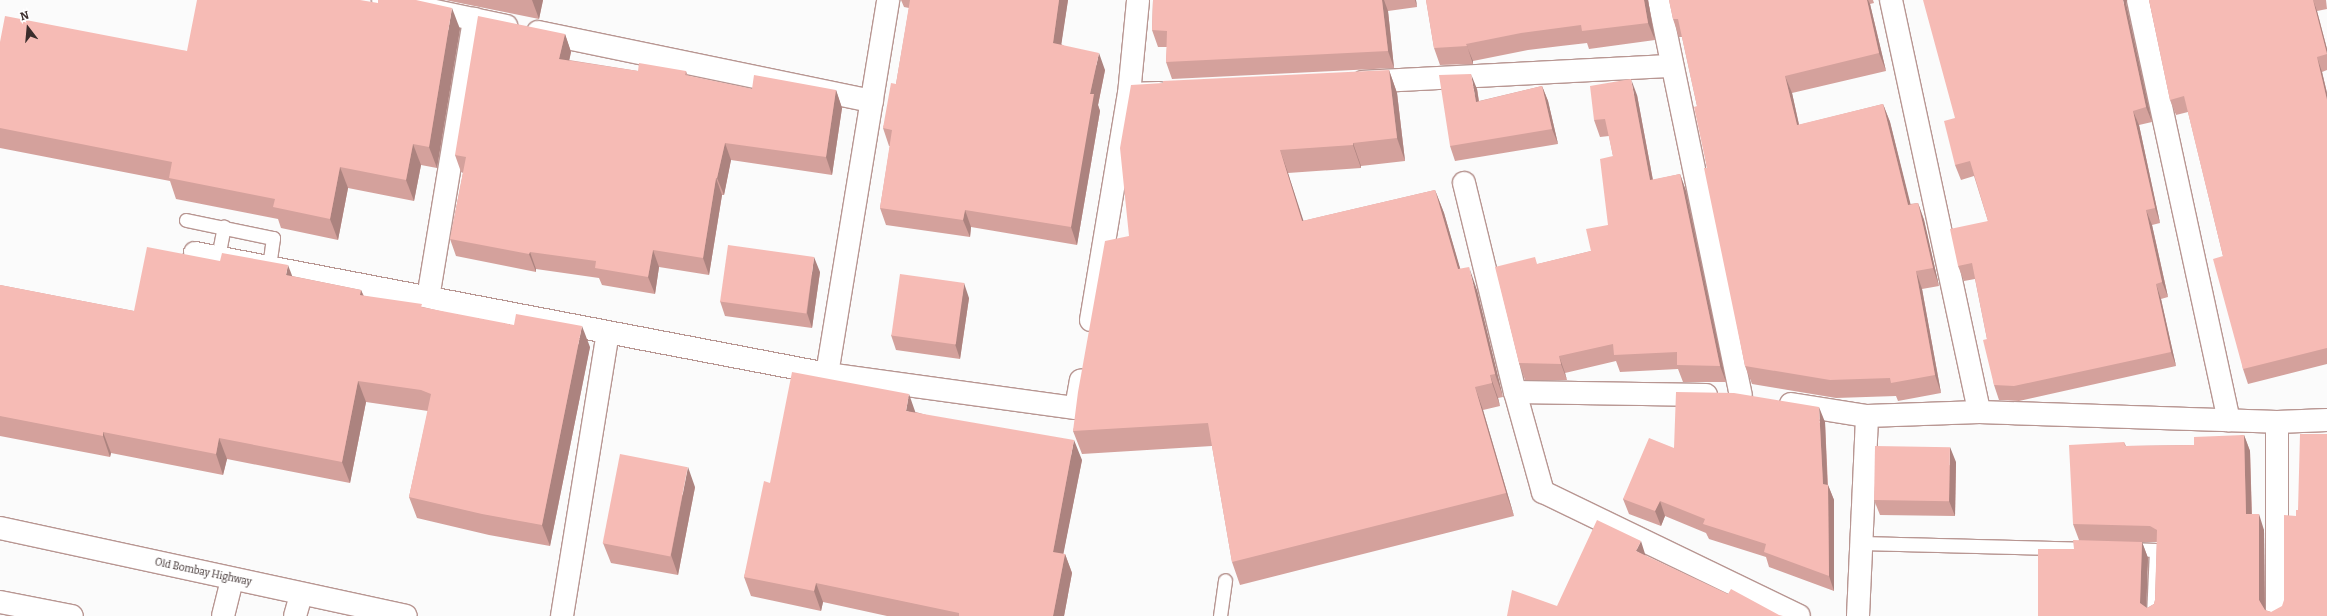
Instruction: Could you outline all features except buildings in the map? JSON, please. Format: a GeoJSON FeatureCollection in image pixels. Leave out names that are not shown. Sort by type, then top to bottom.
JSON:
{"type":"FeatureCollection","features":[{"type":"Feature","properties":{"kind":"street"},"geometry":{"type":"LineString","coordinates":[[383,0],[872,101]]}},
{"type":"Feature","properties":{"kind":"street"},"geometry":{"type":"LineString","coordinates":[[827,374],[888,0]]}},
{"type":"Feature","properties":{"kind":"street"},"geometry":{"type":"LineString","coordinates":[[1088,338],[1128,94],[1138,0]]}},
{"type":"Feature","properties":{"kind":"street"},"geometry":{"type":"LineString","coordinates":[[1659,0],[1741,396]]}},
{"type":"Feature","properties":{"kind":"street"},"geometry":{"type":"LineString","coordinates":[[1891,0],[1979,412]]}},
{"type":"Feature","properties":{"kind":"street"},"geometry":{"type":"LineString","coordinates":[[2138,0],[2228,420]]}},
{"type":"Feature","properties":{"kind":"street"},"geometry":{"type":"LineString","coordinates":[[428,298],[474,19]]}},
{"type":"Feature","properties":{"kind":"street"},"geometry":{"type":"LineString","coordinates":[[1344,83],[1672,66]]}},
{"type":"Feature","properties":{"kind":"street"},"geometry":{"type":"LineString","coordinates":[[1128,94],[1176,92]]}},
{"type":"Feature","properties":{"kind":"street"},"geometry":{"type":"LineString","coordinates":[[1464,183],[1515,392],[1543,492],[1799,616]]}},
{"type":"Feature","properties":{"kind":"street"},"geometry":{"type":"LineString","coordinates":[[195,253],[827,374],[1076,408],[1084,361]]}},
{"type":"Feature","properties":{"kind":"street"},"geometry":{"type":"LineString","coordinates":[[562,616],[608,333]]}},
{"type":"Feature","properties":{"kind":"street"},"geometry":{"type":"LineString","coordinates":[[1515,392],[1741,396],[1867,416],[1979,412],[2277,422],[2327,420]]}},
{"type":"Feature","properties":{"kind":"street"},"geometry":{"type":"LineString","coordinates":[[1858,616],[1867,416]]}},
{"type":"Feature","properties":{"kind":"street"},"geometry":{"type":"LineString","coordinates":[[2277,422],[2277,616]]}},
{"type":"Feature","properties":{"kind":"street","name":"Old Bombay Highway"},"geometry":{"type":"LineString","coordinates":[[0,528],[301,595],[406,616]]}},
{"type":"Feature","properties":{"kind":"street"},"geometry":{"type":"LineString","coordinates":[[223,616],[232,579]]}},
{"type":"Feature","properties":{"kind":"street"},"geometry":{"type":"LineString","coordinates":[[295,616],[301,595]]}},
{"type":"Feature","properties":{"kind":"street"},"geometry":{"type":"LineString","coordinates":[[0,602],[72,616]]}},
{"type":"Feature","properties":{"kind":"lane"},"geometry":{"type":"LineString","coordinates":[[186,220],[273,238],[269,268]]}},
{"type":"Feature","properties":{"kind":"lane"},"geometry":{"type":"LineString","coordinates":[[218,257],[224,227]]}},
{"type":"Feature","properties":{"kind":"lane"},"geometry":{"type":"LineString","coordinates":[[1861,543],[2101,549]]}},
{"type":"Feature","properties":{"kind":"lane"},"geometry":{"type":"LineString","coordinates":[[2117,549],[2156,550],[2153,616]]}},
{"type":"Feature","properties":{"kind":"lane"},"geometry":{"type":"LineString","coordinates":[[1220,616],[1225,580]]}}]}
